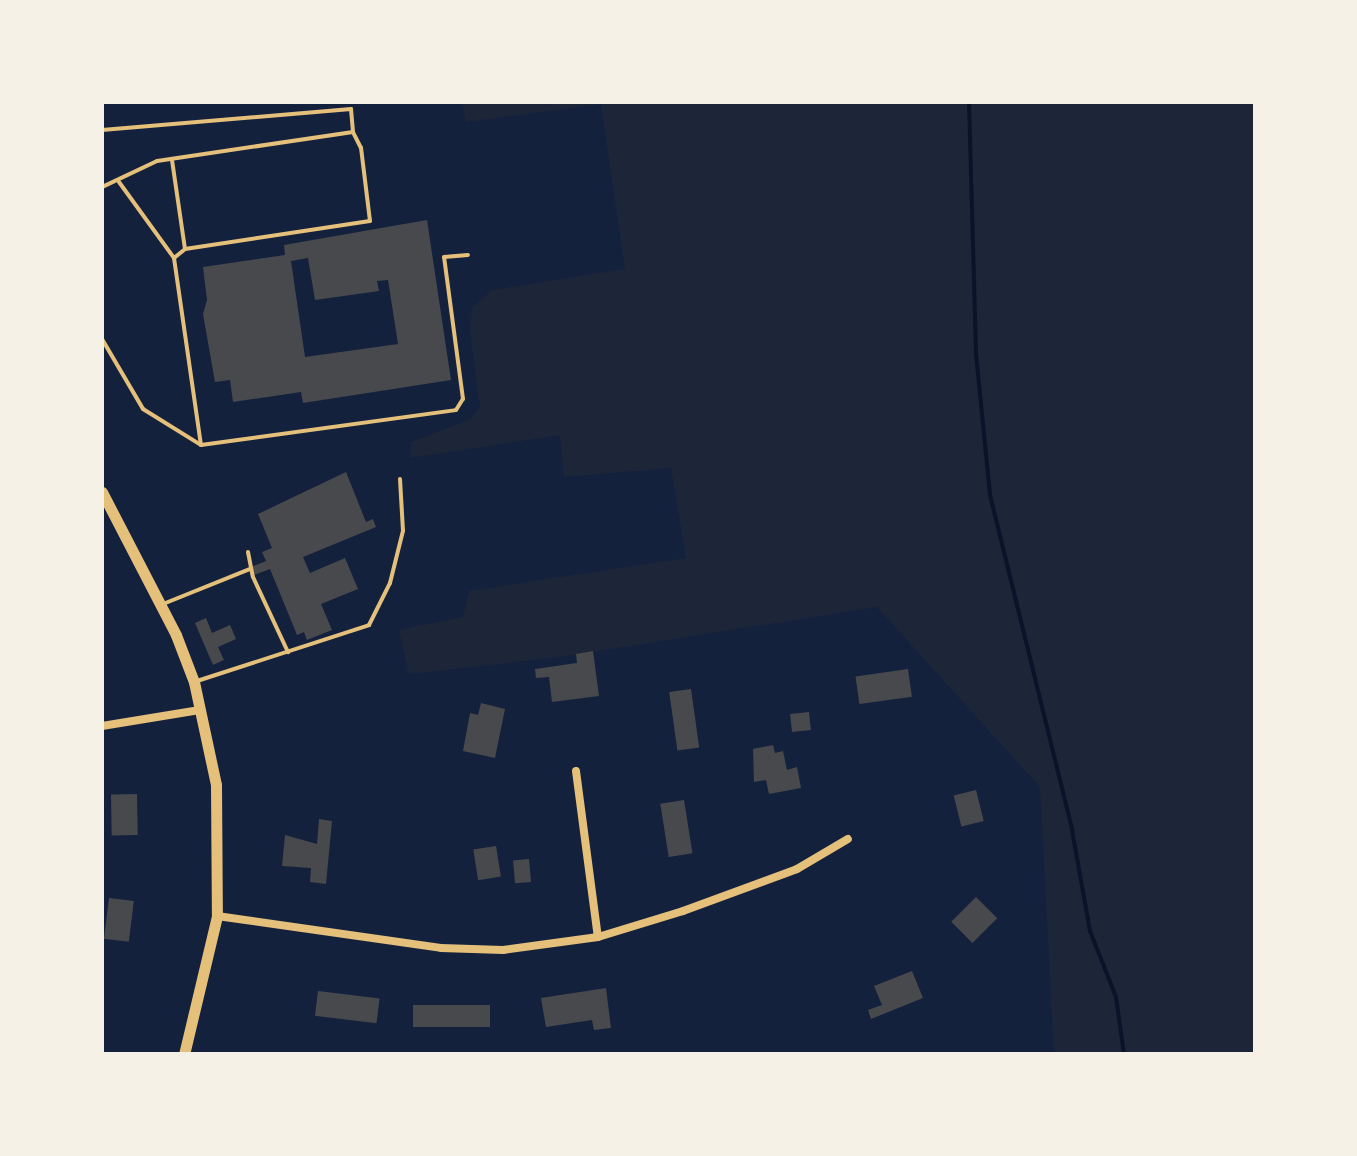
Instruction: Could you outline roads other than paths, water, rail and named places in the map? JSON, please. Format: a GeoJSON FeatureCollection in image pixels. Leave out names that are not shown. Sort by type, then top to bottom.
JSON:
{"type":"FeatureCollection","features":[{"type":"Feature","properties":{"kind":"main road"},"geometry":{"type":"LineString","coordinates":[[102,492],[163,604],[194,682],[216,785],[217,916],[184,1054]]}},
{"type":"Feature","properties":{"kind":"street"},"geometry":{"type":"LineString","coordinates":[[102,726],[200,710]]}},
{"type":"Feature","properties":{"kind":"street"},"geometry":{"type":"LineString","coordinates":[[576,771],[598,937]]}},
{"type":"Feature","properties":{"kind":"street"},"geometry":{"type":"LineString","coordinates":[[217,916],[441,948],[503,950],[598,937],[797,869],[848,839]]}},
{"type":"Feature","properties":{"kind":"lane"},"geometry":{"type":"LineString","coordinates":[[102,130],[351,109],[353,132],[361,148],[370,221],[185,249],[174,258]]}},
{"type":"Feature","properties":{"kind":"lane"},"geometry":{"type":"LineString","coordinates":[[102,187],[119,182],[157,161],[353,132]]}},
{"type":"Feature","properties":{"kind":"lane"},"geometry":{"type":"LineString","coordinates":[[172,159],[185,249]]}},
{"type":"Feature","properties":{"kind":"lane"},"geometry":{"type":"LineString","coordinates":[[119,182],[174,258],[201,445]]}},
{"type":"Feature","properties":{"kind":"lane"},"geometry":{"type":"LineString","coordinates":[[102,339],[143,409],[201,445],[456,410],[463,399],[444,257],[468,255]]}},
{"type":"Feature","properties":{"kind":"lane"},"geometry":{"type":"LineString","coordinates":[[194,682],[369,625],[390,583],[403,531],[400,479]]}},
{"type":"Feature","properties":{"kind":"lane"},"geometry":{"type":"LineString","coordinates":[[248,552],[250,569],[288,652]]}},
{"type":"Feature","properties":{"kind":"lane"},"geometry":{"type":"LineString","coordinates":[[163,604],[250,569]]}},
{"type":"Feature","properties":{"kind":"waterway"},"geometry":{"type":"LineString","coordinates":[[969,102],[976,354],[990,495],[1072,830],[1090,931],[1116,997],[1124,1054]]}}]}
